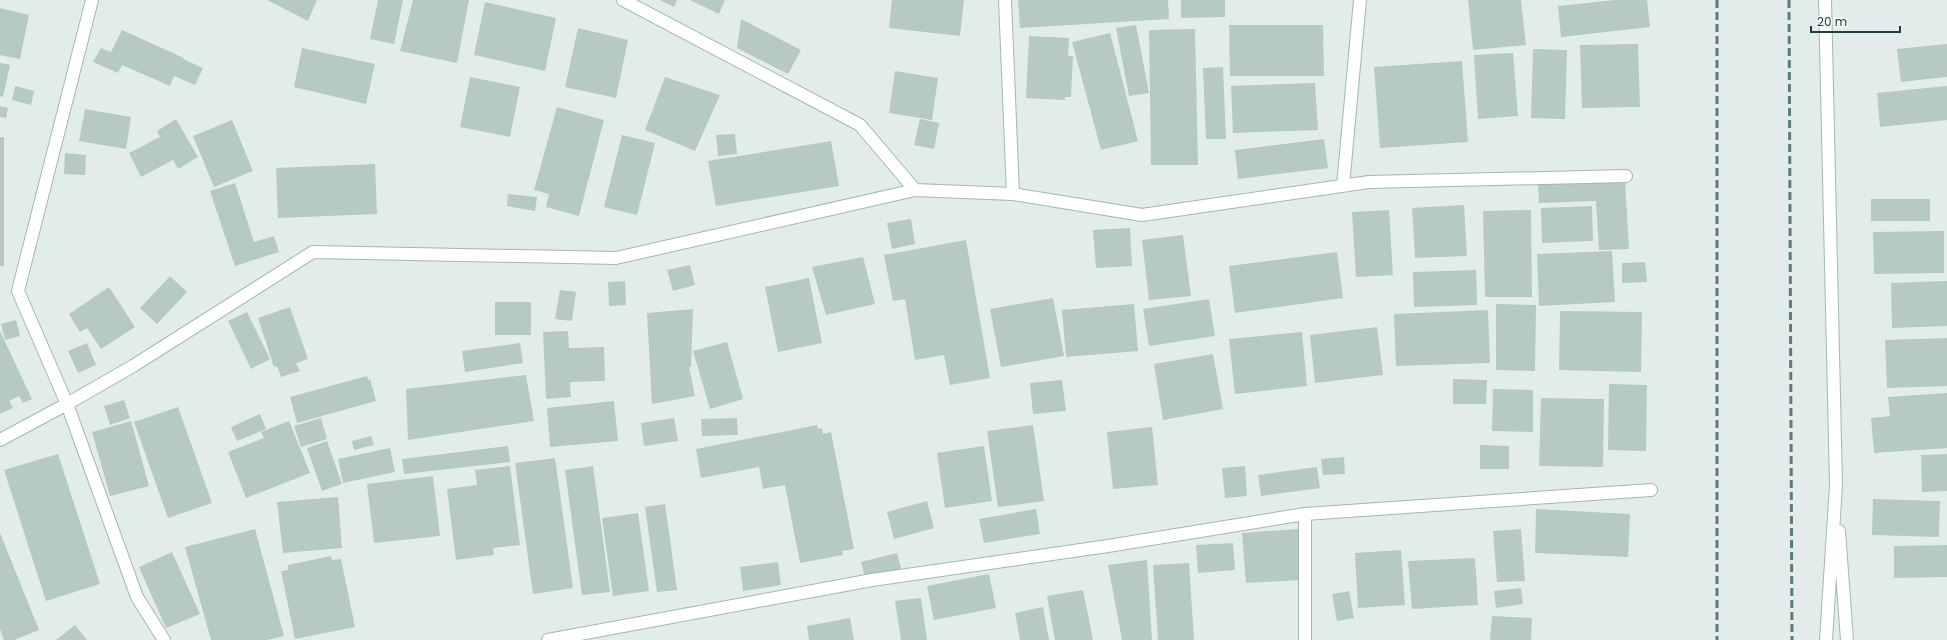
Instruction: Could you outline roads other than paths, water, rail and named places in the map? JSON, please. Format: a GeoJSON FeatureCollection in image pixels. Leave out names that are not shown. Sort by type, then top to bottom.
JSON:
{"type":"FeatureCollection","features":[{"type":"Feature","properties":{"kind":"street"},"geometry":{"type":"LineString","coordinates":[[92,0],[18,291],[67,404],[137,597],[164,640]]}},
{"type":"Feature","properties":{"kind":"street"},"geometry":{"type":"LineString","coordinates":[[623,0],[860,125],[915,190]]}},
{"type":"Feature","properties":{"kind":"street"},"geometry":{"type":"LineString","coordinates":[[1005,0],[1013,194]]}},
{"type":"Feature","properties":{"kind":"street"},"geometry":{"type":"LineString","coordinates":[[1344,186],[1360,0]]}},
{"type":"Feature","properties":{"kind":"street"},"geometry":{"type":"LineString","coordinates":[[1825,0],[1836,485],[1848,640]]}},
{"type":"Feature","properties":{"kind":"street"},"geometry":{"type":"LineString","coordinates":[[0,440],[133,366],[313,252],[616,258],[915,190],[1013,194],[1142,215],[1369,182],[1626,176]]}},
{"type":"Feature","properties":{"kind":"street"},"geometry":{"type":"LineString","coordinates":[[1826,640],[1836,485]]}},
{"type":"Feature","properties":{"kind":"street"},"geometry":{"type":"LineString","coordinates":[[548,640],[872,580],[1108,546],[1305,514],[1651,490]]}},
{"type":"Feature","properties":{"kind":"street"},"geometry":{"type":"LineString","coordinates":[[1305,514],[1305,640]]}},
{"type":"Feature","properties":{"kind":"railway"},"geometry":{"type":"LineString","coordinates":[[1717,0],[1717,640]]}},
{"type":"Feature","properties":{"kind":"railway"},"geometry":{"type":"LineString","coordinates":[[1789,0],[1792,640]]}}]}
